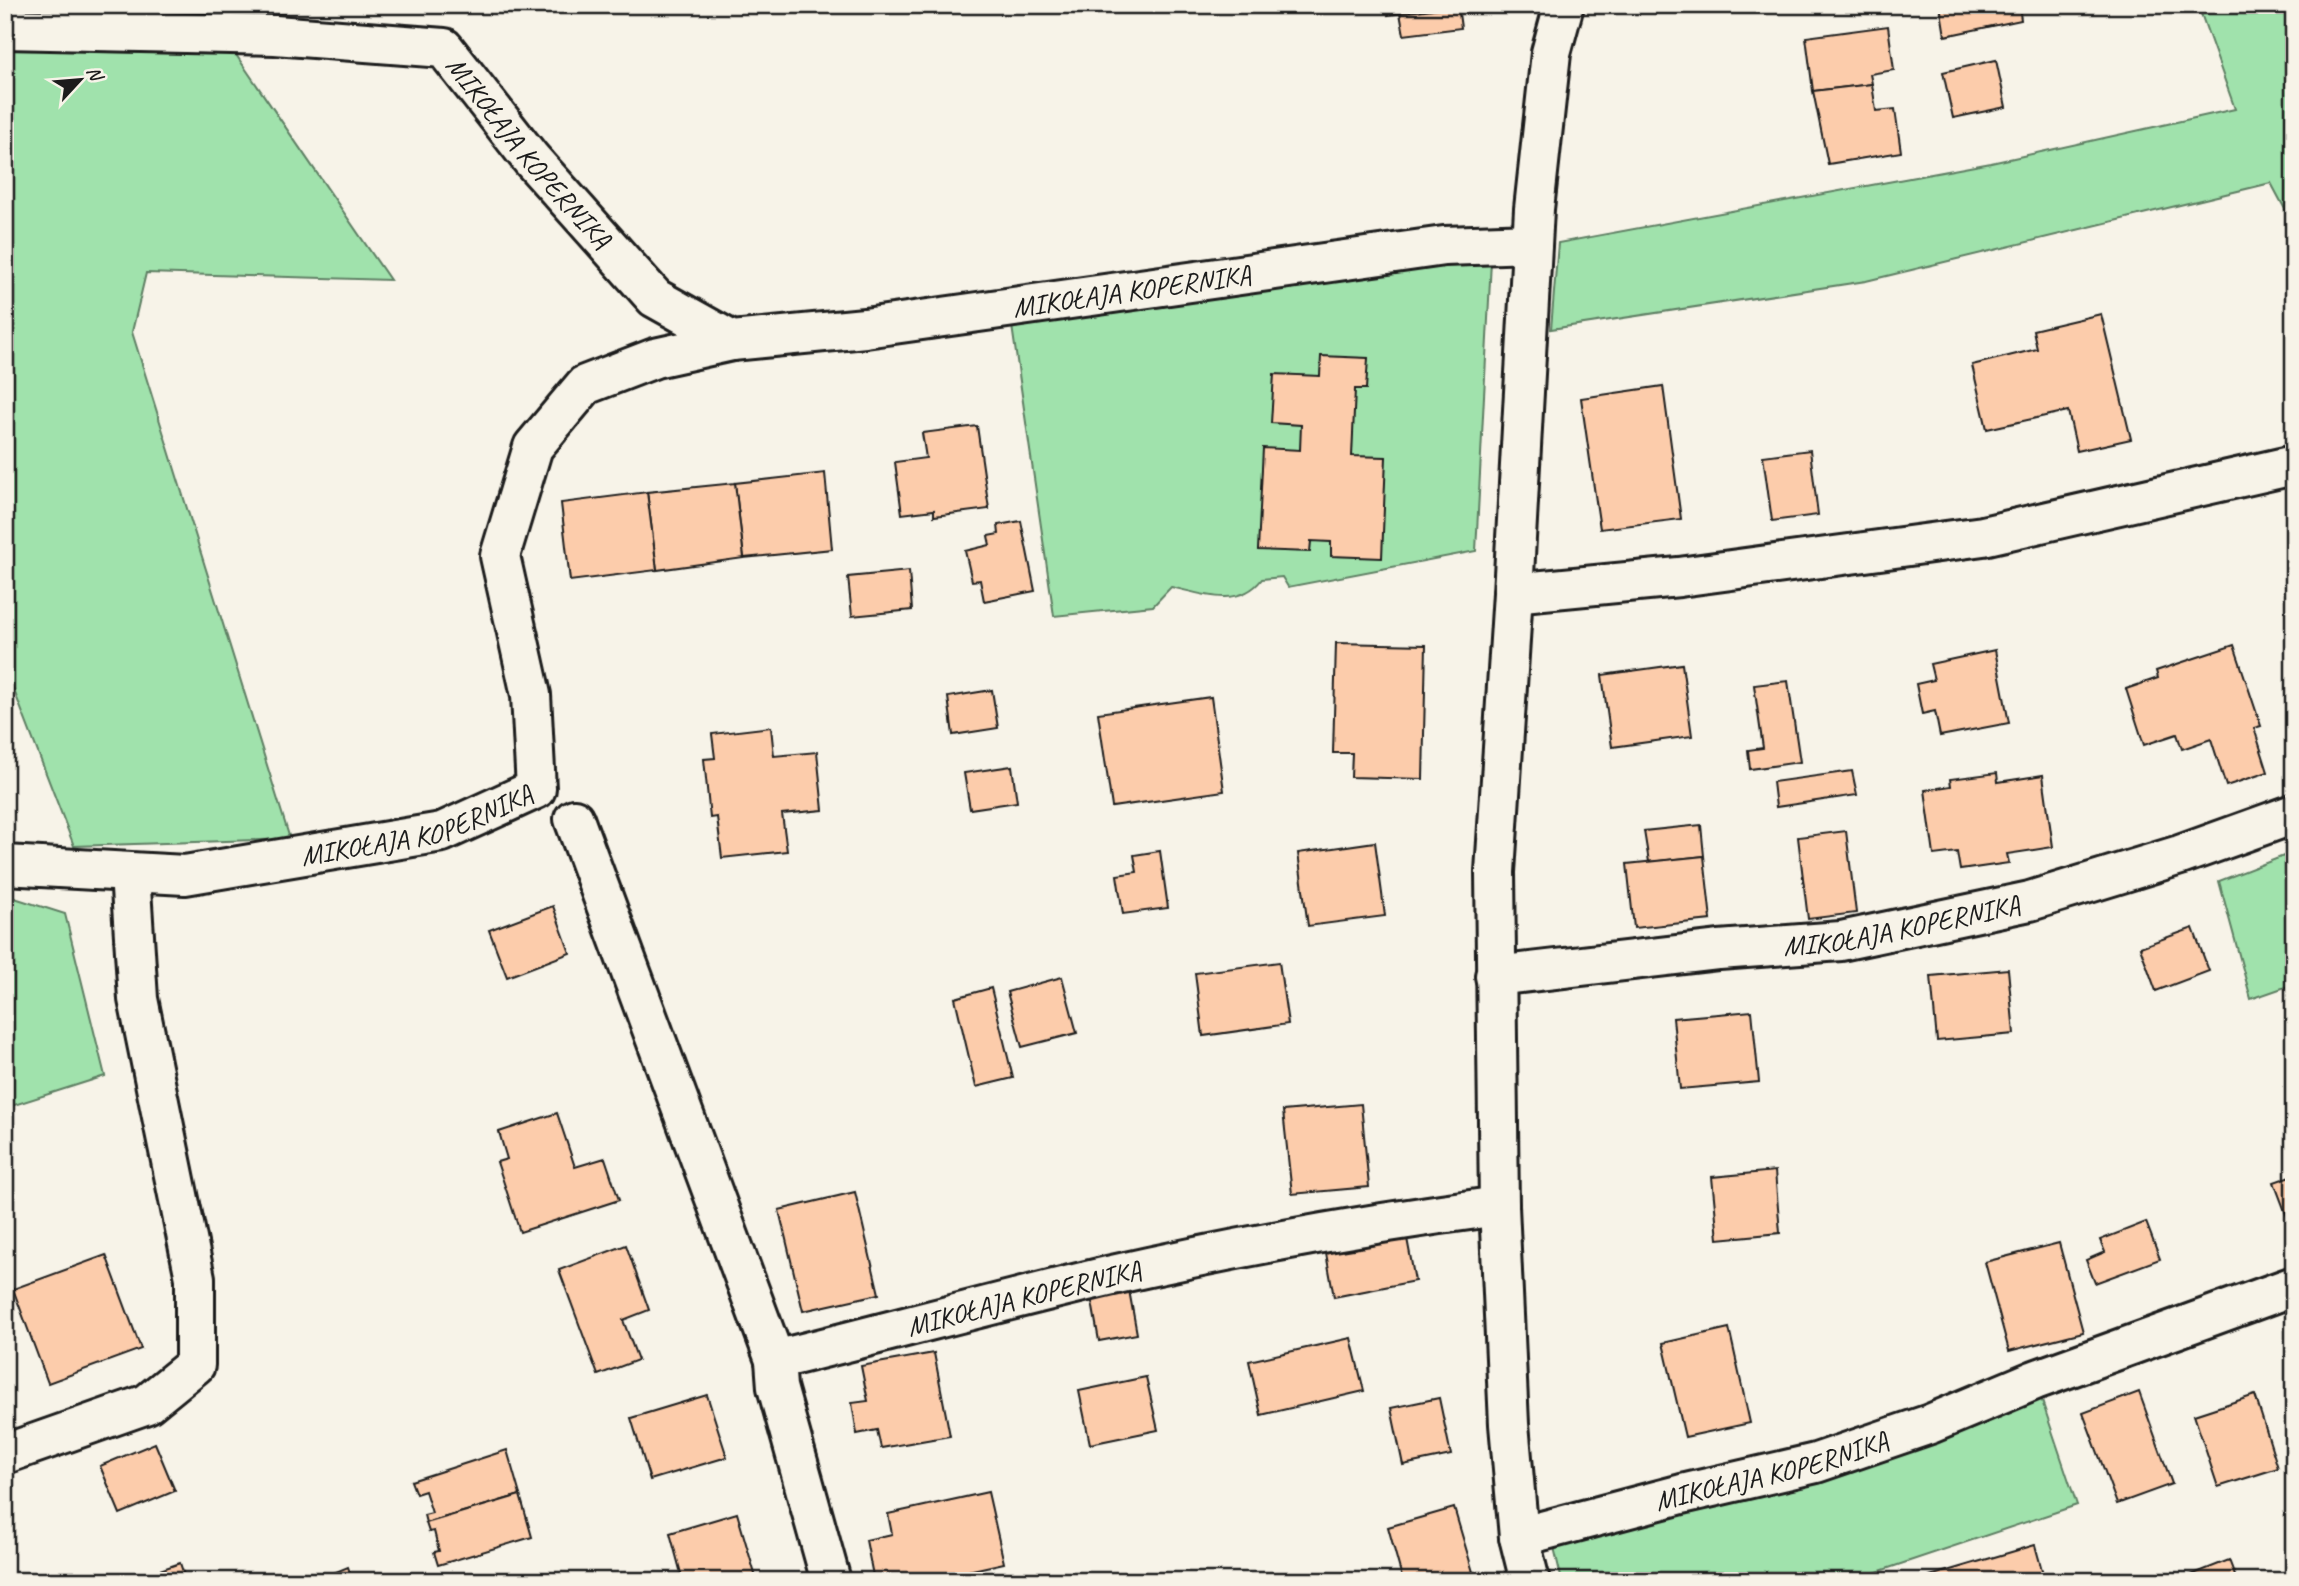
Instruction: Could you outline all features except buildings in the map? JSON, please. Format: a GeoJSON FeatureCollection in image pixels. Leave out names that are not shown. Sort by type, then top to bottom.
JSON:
{"type":"FeatureCollection","features":[{"type":"Feature","properties":{"kind":"street"},"geometry":{"type":"LineString","coordinates":[[1530,1581],[1519,1537],[1509,1424],[1499,1206],[1495,872],[1532,243],[1551,53],[1564,5]]}},
{"type":"Feature","properties":{"kind":"street","name":"MIKOŁAJA KOPERNIKA"},"geometry":{"type":"LineString","coordinates":[[5,29],[275,35],[444,48],[531,159],[654,298],[732,341]]}},
{"type":"Feature","properties":{"kind":"street","name":"MIKOŁAJA KOPERNIKA"},"geometry":{"type":"LineString","coordinates":[[5,865],[185,875],[442,832],[536,789],[531,695],[500,556],[533,447],[585,385],[655,358],[732,341],[892,325],[1444,246],[1532,243]]}},
{"type":"Feature","properties":{"kind":"street"},"geometry":{"type":"LineString","coordinates":[[1513,593],[1679,577],[1983,536],[2294,465]]}},
{"type":"Feature","properties":{"kind":"street","name":"MIKOŁAJA KOPERNIKA"},"geometry":{"type":"LineString","coordinates":[[1495,976],[1719,950],[1842,941],[2031,901],[2180,855],[2294,814]]}},
{"type":"Feature","properties":{"kind":"street"},"geometry":{"type":"LineString","coordinates":[[574,819],[775,1360],[776,1387],[831,1581]]}},
{"type":"Feature","properties":{"kind":"street"},"geometry":{"type":"LineString","coordinates":[[5,1454],[147,1404],[195,1365],[195,1278],[138,999],[130,873]]}},
{"type":"Feature","properties":{"kind":"street","name":"MIKOŁAJA KOPERNIKA"},"geometry":{"type":"LineString","coordinates":[[775,1360],[1171,1263],[1311,1235],[1499,1206]]}},
{"type":"Feature","properties":{"kind":"street","name":"MIKOŁAJA KOPERNIKA"},"geometry":{"type":"LineString","coordinates":[[1519,1537],[1682,1494],[1816,1463],[1930,1424],[2035,1380],[2294,1286]]}},
{"type":"Feature","properties":{"kind":"green space"},"geometry":{"type":"Polygon","coordinates":[[[5,5],[202,5],[390,280],[146,273],[132,332],[290,839],[74,846],[5,667],[5,5]]]}},
{"type":"Feature","properties":{"kind":"green space"},"geometry":{"type":"Polygon","coordinates":[[[2198,5],[2294,5],[2294,226],[2271,183],[1866,281],[1551,329],[1558,243],[1991,163],[2235,109],[2198,5]]]}},
{"type":"Feature","properties":{"kind":"green space"},"geometry":{"type":"Polygon","coordinates":[[[1491,261],[1476,551],[1288,587],[1282,577],[1262,579],[1253,588],[1231,597],[1171,587],[1153,606],[1054,616],[1011,319],[1491,261]]]}},
{"type":"Feature","properties":{"kind":"green space"},"geometry":{"type":"Polygon","coordinates":[[[2294,852],[2294,984],[2251,999],[2219,881],[2294,852]]]}},
{"type":"Feature","properties":{"kind":"green space"},"geometry":{"type":"Polygon","coordinates":[[[5,895],[65,914],[105,1076],[5,1108],[5,895]]]}},
{"type":"Feature","properties":{"kind":"green space"},"geometry":{"type":"Polygon","coordinates":[[[2039,1392],[2077,1505],[1850,1581],[1562,1581],[1553,1543],[2039,1392]]]}}]}
